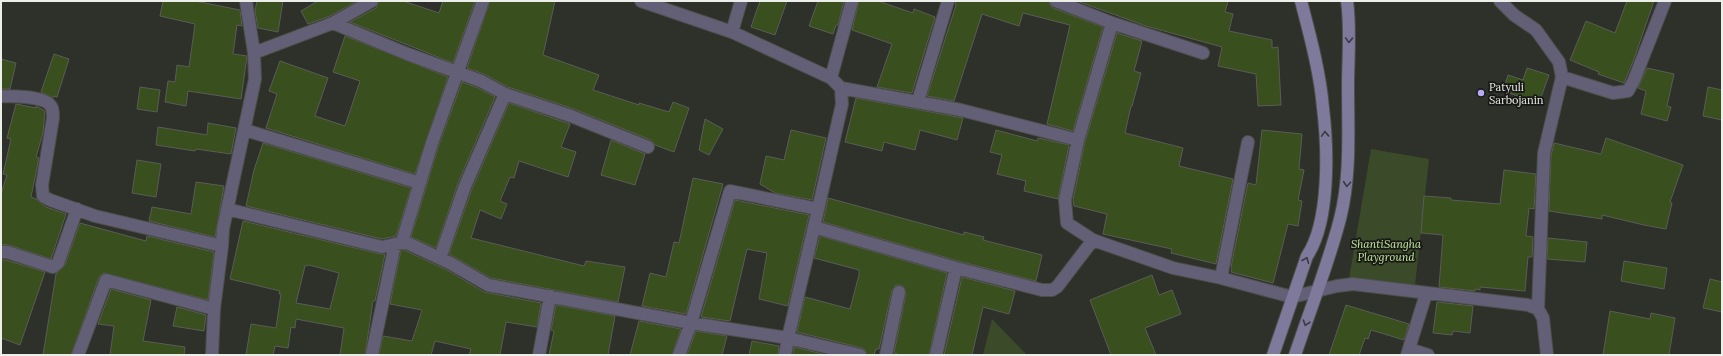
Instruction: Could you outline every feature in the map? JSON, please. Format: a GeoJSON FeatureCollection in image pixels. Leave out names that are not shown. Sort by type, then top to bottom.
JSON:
{"type":"FeatureCollection","features":[{"type":"Feature","properties":{"kind":"main road"},"geometry":{"type":"LineString","coordinates":[[1273,355],[1306,256],[1314,246],[1325,186],[1324,108],[1301,1]]}},
{"type":"Feature","properties":{"kind":"main road"},"geometry":{"type":"LineString","coordinates":[[1295,355],[1340,219],[1346,188],[1349,153],[1348,65],[1350,24],[1347,1]]}},
{"type":"Feature","properties":{"kind":"street"},"geometry":{"type":"LineString","coordinates":[[212,355],[214,309],[223,229],[255,79],[254,52],[246,1]]}},
{"type":"Feature","properties":{"kind":"street"},"geometry":{"type":"LineString","coordinates":[[254,52],[333,23],[372,1]]}},
{"type":"Feature","properties":{"kind":"street"},"geometry":{"type":"LineString","coordinates":[[372,354],[398,243],[483,1]]}},
{"type":"Feature","properties":{"kind":"street"},"geometry":{"type":"LineString","coordinates":[[641,1],[732,32],[831,78],[841,88],[961,110],[1078,140]]}},
{"type":"Feature","properties":{"kind":"street"},"geometry":{"type":"LineString","coordinates":[[732,32],[741,1]]}},
{"type":"Feature","properties":{"kind":"street"},"geometry":{"type":"LineString","coordinates":[[831,78],[852,1]]}},
{"type":"Feature","properties":{"kind":"street"},"geometry":{"type":"LineString","coordinates":[[918,101],[948,1]]}},
{"type":"Feature","properties":{"kind":"street"},"geometry":{"type":"LineString","coordinates":[[1056,1],[1112,23],[1203,53]]}},
{"type":"Feature","properties":{"kind":"street"},"geometry":{"type":"LineString","coordinates":[[1500,1],[1514,15],[1536,30],[1559,62],[1562,77],[1544,153],[1538,309],[1543,318],[1547,355]]}},
{"type":"Feature","properties":{"kind":"street"},"geometry":{"type":"LineString","coordinates":[[1562,77],[1614,93],[1628,91],[1634,80],[1665,1]]}},
{"type":"Feature","properties":{"kind":"street"},"geometry":{"type":"LineString","coordinates":[[333,23],[457,73],[481,81],[505,94],[571,116],[648,147]]}},
{"type":"Feature","properties":{"kind":"street"},"geometry":{"type":"LineString","coordinates":[[1112,23],[1078,140],[1065,200],[1068,223],[1093,240],[1173,268],[1221,278],[1292,297],[1317,290],[1353,284],[1426,294],[1528,305],[1538,309]]}},
{"type":"Feature","properties":{"kind":"street"},"geometry":{"type":"LineString","coordinates":[[785,355],[842,104],[841,88]]}},
{"type":"Feature","properties":{"kind":"street"},"geometry":{"type":"LineString","coordinates":[[440,258],[465,186],[505,94]]}},
{"type":"Feature","properties":{"kind":"street"},"geometry":{"type":"LineString","coordinates":[[1,96],[39,99],[49,104],[53,108],[53,118],[42,185],[43,196],[50,200],[77,209],[148,229],[222,246]]}},
{"type":"Feature","properties":{"kind":"street"},"geometry":{"type":"LineString","coordinates":[[245,130],[420,183]]}},
{"type":"Feature","properties":{"kind":"street"},"geometry":{"type":"LineString","coordinates":[[1221,278],[1248,142]]}},
{"type":"Feature","properties":{"kind":"street"},"geometry":{"type":"LineString","coordinates":[[679,355],[691,323],[730,191],[818,209]]}},
{"type":"Feature","properties":{"kind":"street"},"geometry":{"type":"LineString","coordinates":[[1,252],[7,252],[53,267],[58,263],[77,209]]}},
{"type":"Feature","properties":{"kind":"street"},"geometry":{"type":"LineString","coordinates":[[227,209],[382,247],[398,243],[440,258],[488,285],[691,323],[788,338],[860,355]]}},
{"type":"Feature","properties":{"kind":"street"},"geometry":{"type":"LineString","coordinates":[[814,227],[1020,286],[1052,290],[1057,287],[1093,240]]}},
{"type":"Feature","properties":{"kind":"street"},"geometry":{"type":"LineString","coordinates":[[936,355],[956,268]]}},
{"type":"Feature","properties":{"kind":"street"},"geometry":{"type":"LineString","coordinates":[[78,355],[106,280],[214,309]]}},
{"type":"Feature","properties":{"kind":"street"},"geometry":{"type":"LineString","coordinates":[[886,355],[899,292]]}},
{"type":"Feature","properties":{"kind":"street"},"geometry":{"type":"LineString","coordinates":[[1426,294],[1408,352],[1428,355]]}},
{"type":"Feature","properties":{"kind":"street"},"geometry":{"type":"LineString","coordinates":[[539,355],[550,296]]}},
{"type":"Feature","properties":{"kind":"green space","name":"ShantiSangha Playground"},"geometry":{"type":"Polygon","coordinates":[[[1371,149],[1429,159],[1415,285],[1349,279],[1371,149]]]}},
{"type":"Feature","properties":{"kind":"green space"},"geometry":{"type":"Polygon","coordinates":[[[992,319],[1027,355],[983,355],[992,319]]]}},
{"type":"Feature","properties":{"kind":"building"},"geometry":{"type":"Polygon","coordinates":[[[163,1],[195,1],[240,10],[242,26],[237,25],[233,54],[247,56],[241,99],[188,91],[186,106],[165,102],[168,81],[175,82],[177,65],[189,67],[195,24],[160,16],[163,1]]]}},
{"type":"Feature","properties":{"kind":"building"},"geometry":{"type":"Polygon","coordinates":[[[257,1],[283,1],[278,32],[258,28],[255,11],[257,1]]]}},
{"type":"Feature","properties":{"kind":"building"},"geometry":{"type":"Polygon","coordinates":[[[318,1],[357,1],[330,16],[308,24],[301,11],[318,1]]]}},
{"type":"Feature","properties":{"kind":"building"},"geometry":{"type":"Polygon","coordinates":[[[379,1],[403,1],[439,13],[443,1],[475,1],[453,63],[350,22],[376,8],[379,1]]]}},
{"type":"Feature","properties":{"kind":"building"},"geometry":{"type":"Polygon","coordinates":[[[490,1],[555,1],[543,55],[599,75],[593,90],[639,105],[639,103],[669,112],[673,102],[689,108],[674,152],[655,145],[651,140],[574,109],[508,87],[484,74],[467,68],[490,1]]]}},
{"type":"Feature","properties":{"kind":"building"},"geometry":{"type":"Polygon","coordinates":[[[760,1],[787,1],[775,35],[751,27],[760,1]]]}},
{"type":"Feature","properties":{"kind":"building"},"geometry":{"type":"Polygon","coordinates":[[[818,1],[844,1],[838,25],[836,25],[833,34],[809,26],[818,1]]]}},
{"type":"Feature","properties":{"kind":"building"},"geometry":{"type":"Polygon","coordinates":[[[859,1],[878,1],[913,13],[914,9],[935,17],[912,93],[877,87],[892,44],[852,30],[859,1]]]}},
{"type":"Feature","properties":{"kind":"building"},"geometry":{"type":"Polygon","coordinates":[[[955,1],[1049,1],[1053,8],[1103,27],[1073,131],[1047,124],[1070,25],[1023,13],[1019,26],[982,14],[954,101],[927,96],[956,5],[955,1]]]}},
{"type":"Feature","properties":{"kind":"building"},"geometry":{"type":"Polygon","coordinates":[[[1077,1],[1228,1],[1225,12],[1233,14],[1229,31],[1272,40],[1272,48],[1278,47],[1281,105],[1258,106],[1256,74],[1218,66],[1222,47],[1146,26],[1077,1]]]}},
{"type":"Feature","properties":{"kind":"building"},"geometry":{"type":"Polygon","coordinates":[[[1627,1],[1654,1],[1624,83],[1598,74],[1599,72],[1570,60],[1586,21],[1615,33],[1627,1]]]}},
{"type":"Feature","properties":{"kind":"building"},"geometry":{"type":"Polygon","coordinates":[[[1117,33],[1142,41],[1134,71],[1141,73],[1125,133],[1183,148],[1179,166],[1233,179],[1216,264],[1171,253],[1172,249],[1103,234],[1107,214],[1074,206],[1073,200],[1085,142],[1117,33]]]}},
{"type":"Feature","properties":{"kind":"building"},"geometry":{"type":"Polygon","coordinates":[[[345,36],[448,77],[415,174],[266,128],[277,94],[269,91],[280,61],[328,78],[315,116],[345,126],[360,81],[333,72],[345,36]]]}},
{"type":"Feature","properties":{"kind":"building"},"geometry":{"type":"Polygon","coordinates":[[[54,54],[69,59],[57,97],[54,96],[53,98],[41,92],[54,54]]]}},
{"type":"Feature","properties":{"kind":"building"},"geometry":{"type":"Polygon","coordinates":[[[1,59],[16,63],[10,89],[1,89],[1,59]]]}},
{"type":"Feature","properties":{"kind":"building"},"geometry":{"type":"Polygon","coordinates":[[[1527,68],[1549,75],[1539,103],[1503,91],[1508,75],[1523,80],[1527,68]]]}},
{"type":"Feature","properties":{"kind":"building"},"geometry":{"type":"Polygon","coordinates":[[[1647,68],[1674,74],[1667,106],[1671,107],[1667,121],[1641,114],[1646,91],[1638,88],[1647,68]]]}},
{"type":"Feature","properties":{"kind":"building"},"geometry":{"type":"Polygon","coordinates":[[[462,82],[495,97],[458,183],[436,248],[411,237],[439,145],[462,82]]]}},
{"type":"Feature","properties":{"kind":"building"},"geometry":{"type":"Polygon","coordinates":[[[140,87],[160,90],[157,112],[137,109],[140,87]]]}},
{"type":"Feature","properties":{"kind":"building"},"geometry":{"type":"Polygon","coordinates":[[[1708,87],[1722,90],[1722,120],[1703,116],[1708,87]]]}},
{"type":"Feature","properties":{"kind":"building"},"geometry":{"type":"Polygon","coordinates":[[[856,98],[963,118],[957,140],[920,130],[915,150],[884,142],[882,151],[845,142],[856,98]]]}},
{"type":"Feature","properties":{"kind":"building"},"geometry":{"type":"Polygon","coordinates":[[[509,103],[570,124],[561,147],[576,152],[568,177],[519,161],[514,178],[510,177],[500,201],[507,204],[501,219],[480,210],[471,238],[584,266],[586,261],[625,267],[618,302],[491,278],[449,254],[472,189],[509,103]]]}},
{"type":"Feature","properties":{"kind":"building"},"geometry":{"type":"Polygon","coordinates":[[[16,104],[36,108],[36,106],[45,111],[43,133],[36,157],[39,158],[31,197],[46,207],[66,214],[51,259],[9,245],[1,244],[1,194],[7,175],[3,174],[11,139],[7,138],[16,104]]]}},
{"type":"Feature","properties":{"kind":"building"},"geometry":{"type":"Polygon","coordinates":[[[705,119],[723,129],[709,155],[699,150],[705,119]]]}},
{"type":"Feature","properties":{"kind":"building"},"geometry":{"type":"Polygon","coordinates":[[[208,123],[236,128],[231,154],[196,149],[195,151],[156,145],[158,127],[207,135],[208,123]]]}},
{"type":"Feature","properties":{"kind":"building"},"geometry":{"type":"Polygon","coordinates":[[[791,130],[826,138],[812,200],[775,193],[760,184],[766,156],[784,160],[791,130]]]}},
{"type":"Feature","properties":{"kind":"building"},"geometry":{"type":"Polygon","coordinates":[[[996,130],[1037,141],[1038,138],[1069,145],[1058,199],[1024,191],[1026,181],[997,174],[1002,155],[990,152],[996,130]]]}},
{"type":"Feature","properties":{"kind":"building"},"geometry":{"type":"Polygon","coordinates":[[[1262,130],[1302,134],[1299,169],[1304,170],[1298,200],[1302,201],[1298,226],[1288,224],[1273,283],[1231,272],[1248,183],[1256,185],[1262,130]]]}},
{"type":"Feature","properties":{"kind":"building"},"geometry":{"type":"Polygon","coordinates":[[[1606,138],[1683,165],[1670,202],[1672,203],[1666,229],[1602,215],[1602,219],[1549,211],[1551,156],[1554,143],[1601,154],[1606,138]]]}},
{"type":"Feature","properties":{"kind":"building"},"geometry":{"type":"Polygon","coordinates":[[[611,140],[645,154],[635,185],[601,175],[611,140]]]}},
{"type":"Feature","properties":{"kind":"building"},"geometry":{"type":"Polygon","coordinates":[[[263,143],[411,188],[396,236],[382,239],[246,206],[254,170],[263,143]]]}},
{"type":"Feature","properties":{"kind":"building"},"geometry":{"type":"Polygon","coordinates":[[[137,160],[161,164],[156,197],[132,193],[137,160]]]}},
{"type":"Feature","properties":{"kind":"building"},"geometry":{"type":"Polygon","coordinates":[[[1504,170],[1536,174],[1534,209],[1529,208],[1526,236],[1533,237],[1532,257],[1528,257],[1525,291],[1480,287],[1480,290],[1475,289],[1475,291],[1439,287],[1443,235],[1421,233],[1424,196],[1500,204],[1504,170]]]}},
{"type":"Feature","properties":{"kind":"building"},"geometry":{"type":"Polygon","coordinates":[[[693,178],[723,184],[686,314],[642,306],[650,273],[666,277],[674,242],[679,243],[693,178]]]}},
{"type":"Feature","properties":{"kind":"building"},"geometry":{"type":"Polygon","coordinates":[[[196,182],[224,186],[215,237],[149,221],[152,207],[191,214],[196,182]]]}},
{"type":"Feature","properties":{"kind":"building"},"geometry":{"type":"Polygon","coordinates":[[[828,198],[964,235],[964,232],[984,237],[983,240],[1042,255],[1036,281],[958,261],[823,222],[828,198]]]}},
{"type":"Feature","properties":{"kind":"building"},"geometry":{"type":"Polygon","coordinates":[[[735,200],[809,215],[788,306],[759,299],[767,253],[747,249],[730,321],[701,317],[735,200]]]}},
{"type":"Feature","properties":{"kind":"building"},"geometry":{"type":"Polygon","coordinates":[[[243,221],[385,254],[375,301],[373,301],[365,355],[340,355],[344,328],[296,319],[295,328],[291,327],[288,348],[275,346],[273,355],[246,355],[251,324],[276,328],[281,294],[279,294],[280,291],[230,279],[243,221]],[[309,265],[305,266],[296,303],[330,309],[339,273],[309,265]]]}},
{"type":"Feature","properties":{"kind":"building"},"geometry":{"type":"Polygon","coordinates":[[[80,223],[146,241],[147,236],[214,252],[208,300],[104,273],[99,277],[71,355],[43,355],[56,274],[65,265],[80,223]]]}},
{"type":"Feature","properties":{"kind":"building"},"geometry":{"type":"Polygon","coordinates":[[[820,236],[947,273],[929,355],[901,355],[894,353],[906,294],[904,287],[900,285],[896,285],[892,290],[879,349],[876,349],[874,355],[867,355],[865,350],[862,348],[797,332],[805,297],[850,309],[859,275],[859,270],[814,258],[820,236]]]}},
{"type":"Feature","properties":{"kind":"building"},"geometry":{"type":"Polygon","coordinates":[[[1548,238],[1587,242],[1585,262],[1547,259],[1548,238]]]}},
{"type":"Feature","properties":{"kind":"building"},"geometry":{"type":"Polygon","coordinates":[[[401,250],[447,270],[484,292],[541,303],[537,327],[506,322],[500,355],[469,355],[471,349],[435,341],[431,355],[379,355],[383,336],[412,341],[422,310],[390,304],[401,250]]]}},
{"type":"Feature","properties":{"kind":"building"},"geometry":{"type":"Polygon","coordinates":[[[1,260],[6,260],[45,272],[20,345],[1,338],[1,260]]]}},
{"type":"Feature","properties":{"kind":"building"},"geometry":{"type":"Polygon","coordinates":[[[1624,261],[1667,268],[1664,289],[1621,281],[1624,261]]]}},
{"type":"Feature","properties":{"kind":"building"},"geometry":{"type":"Polygon","coordinates":[[[1152,275],[1159,295],[1172,290],[1181,314],[1145,328],[1156,355],[1111,355],[1090,300],[1152,275]]]}},
{"type":"Feature","properties":{"kind":"building"},"geometry":{"type":"Polygon","coordinates":[[[962,277],[1015,291],[1009,314],[983,307],[972,355],[944,355],[962,277]]]}},
{"type":"Feature","properties":{"kind":"building"},"geometry":{"type":"Polygon","coordinates":[[[1710,279],[1722,282],[1722,312],[1703,308],[1710,279]]]}},
{"type":"Feature","properties":{"kind":"building"},"geometry":{"type":"Polygon","coordinates":[[[111,289],[151,300],[143,341],[185,347],[184,355],[110,355],[114,326],[98,324],[111,289]]]}},
{"type":"Feature","properties":{"kind":"building"},"geometry":{"type":"Polygon","coordinates":[[[1437,302],[1473,306],[1470,333],[1453,331],[1452,335],[1433,333],[1437,302]]]}},
{"type":"Feature","properties":{"kind":"building"},"geometry":{"type":"Polygon","coordinates":[[[556,305],[615,316],[608,355],[549,355],[554,331],[551,330],[556,305]]]}},
{"type":"Feature","properties":{"kind":"building"},"geometry":{"type":"Polygon","coordinates":[[[1346,305],[1409,324],[1404,340],[1371,330],[1368,339],[1365,338],[1359,355],[1329,355],[1346,305]]]}},
{"type":"Feature","properties":{"kind":"building"},"geometry":{"type":"Polygon","coordinates":[[[177,307],[206,315],[204,331],[173,326],[177,307]]]}},
{"type":"Feature","properties":{"kind":"building"},"geometry":{"type":"Polygon","coordinates":[[[1610,311],[1650,319],[1651,313],[1675,318],[1669,355],[1603,355],[1610,311]]]}},
{"type":"Feature","properties":{"kind":"building"},"geometry":{"type":"Polygon","coordinates":[[[639,321],[681,329],[672,355],[630,355],[639,321]]]}},
{"type":"Feature","properties":{"kind":"building"},"geometry":{"type":"Polygon","coordinates":[[[696,331],[727,336],[722,355],[687,355],[696,331]]]}},
{"type":"Feature","properties":{"kind":"building"},"geometry":{"type":"Polygon","coordinates":[[[752,341],[779,346],[778,355],[749,355],[752,341]]]}},
{"type":"Feature","properties":{"kind":"building"},"geometry":{"type":"Polygon","coordinates":[[[794,347],[827,355],[793,355],[794,347]]]}},
{"type":"Feature","properties":{"kind":"place","name":"Patyuli Sarbojanin"},"geometry":{"type":"Point","coordinates":[1481,93]}}]}
